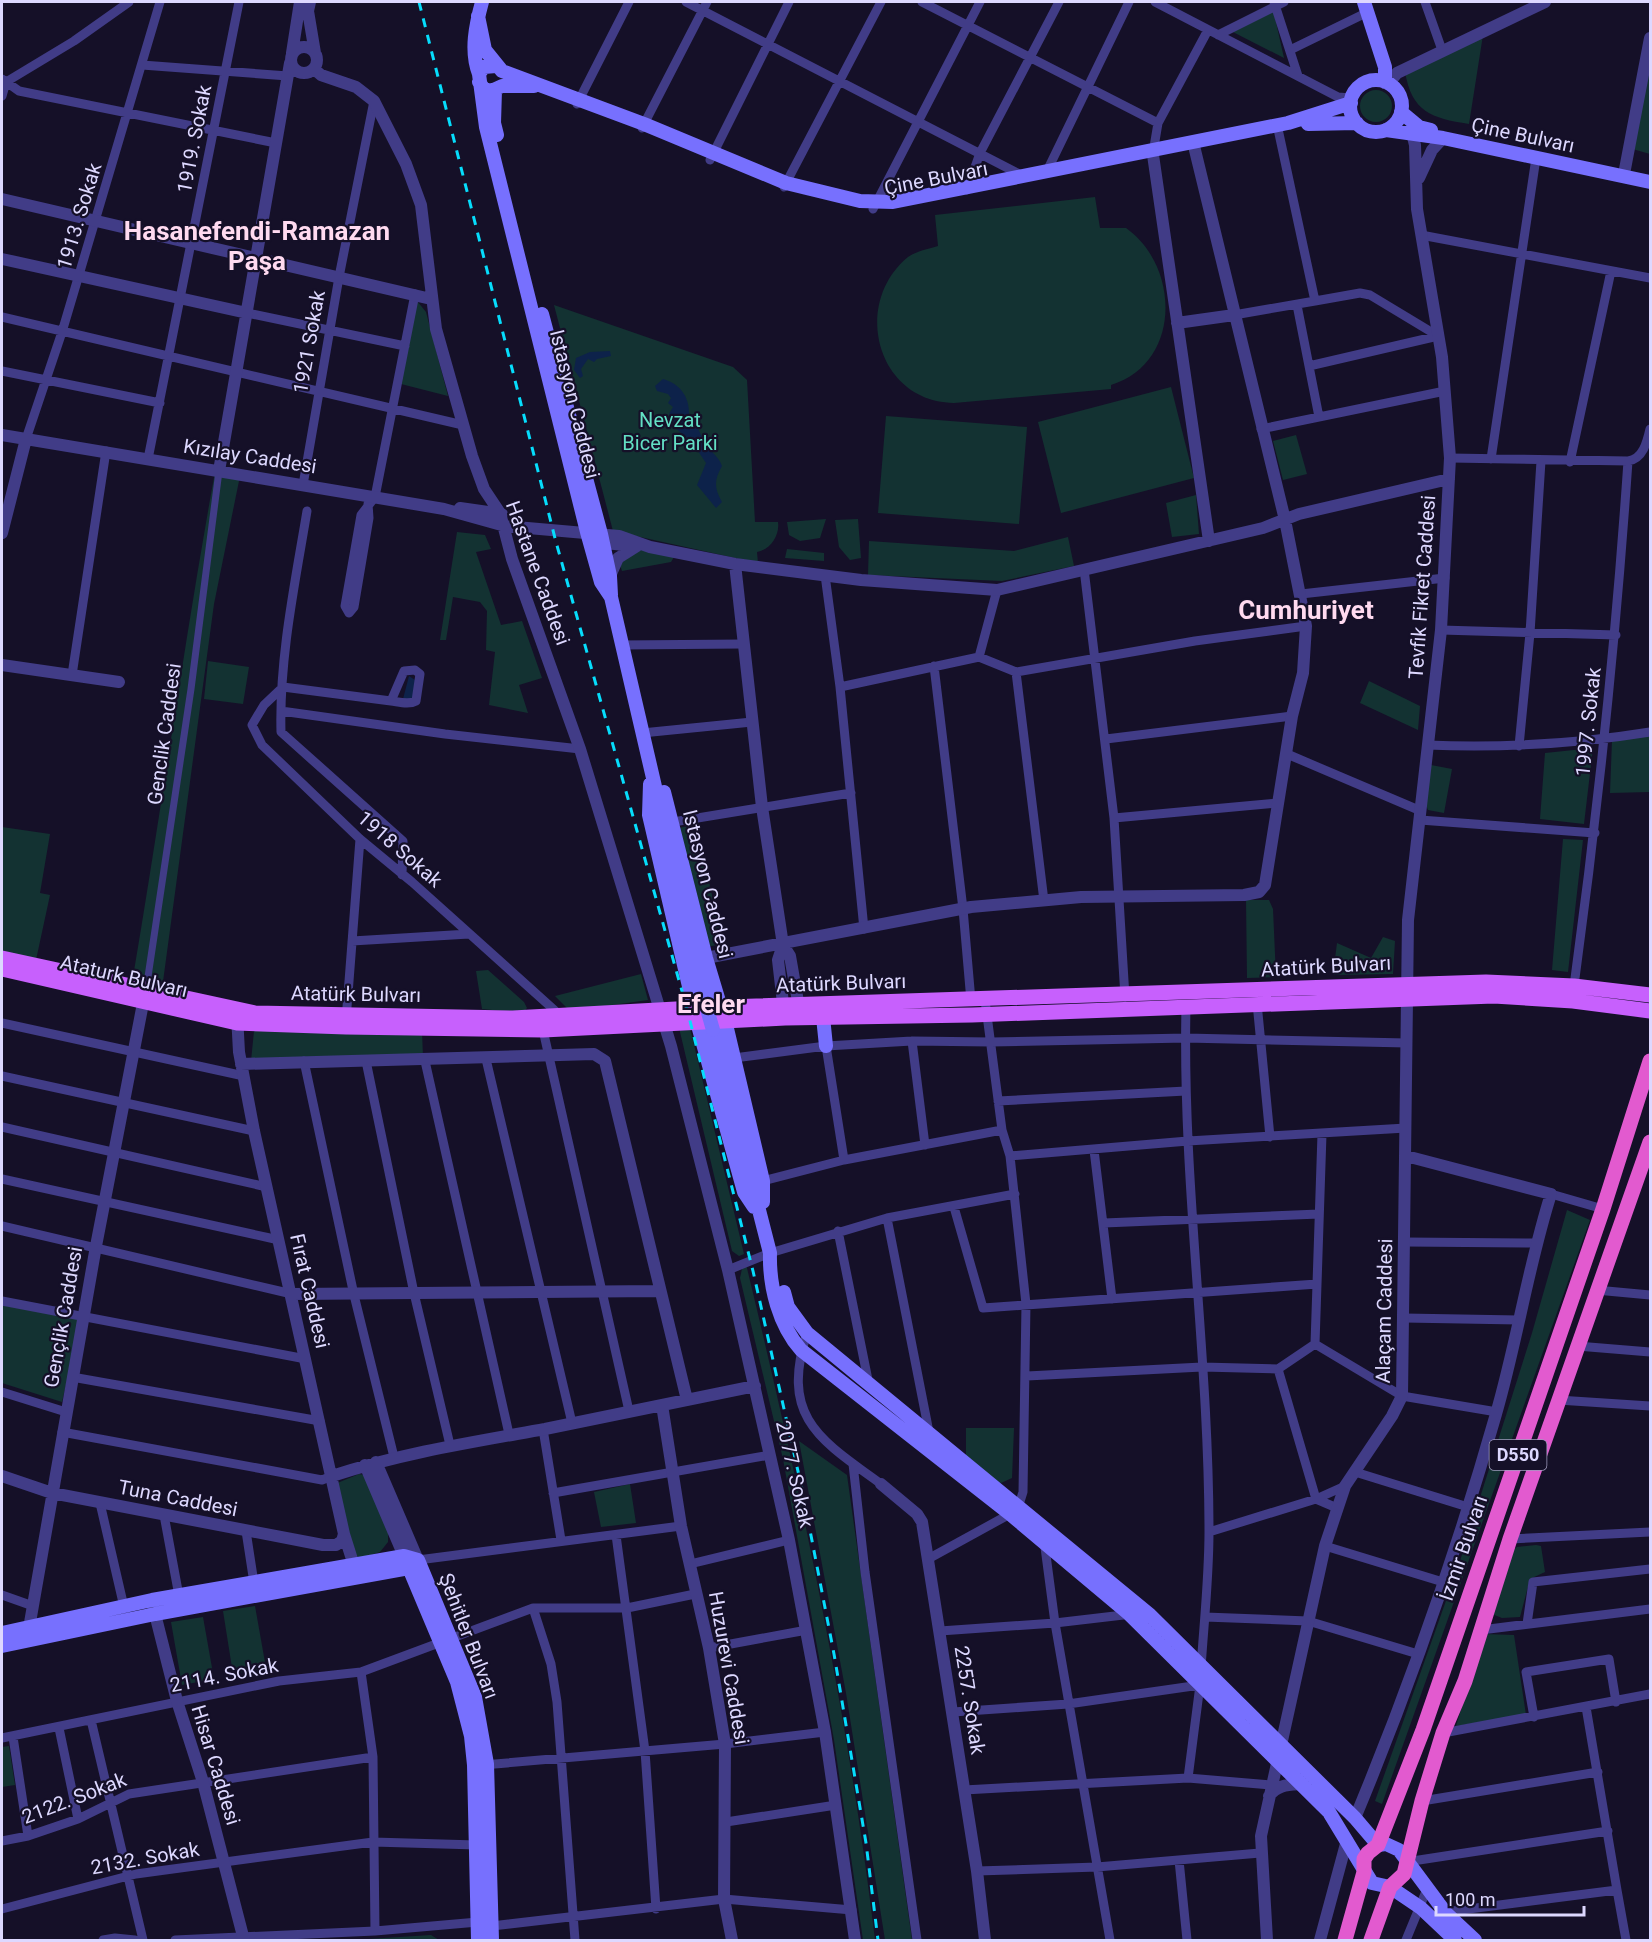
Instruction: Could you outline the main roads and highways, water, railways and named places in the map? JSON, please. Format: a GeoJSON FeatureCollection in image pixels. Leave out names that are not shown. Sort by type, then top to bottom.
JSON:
{"type":"FeatureCollection","features":[{"type":"Feature","properties":{"kind":"highway","name":"İzmir Bulvarı"},"geometry":{"type":"LineString","coordinates":[[1345,1941],[1364,1872],[1364,1859],[1378,1845],[1423,1730],[1603,1209],[1650,1061]]}},
{"type":"Feature","properties":{"kind":"highway","name":"D550"},"geometry":{"type":"LineString","coordinates":[[1371,1941],[1390,1887],[1404,1874],[1422,1802],[1443,1733],[1465,1681],[1510,1539],[1596,1290],[1644,1179],[1650,1142]]}},
{"type":"Feature","properties":{"kind":"main road"},"geometry":{"type":"LineString","coordinates":[[482,2],[478,16],[482,43],[504,78],[499,88],[494,123],[591,537],[610,576],[611,597]]}},
{"type":"Feature","properties":{"kind":"main road"},"geometry":{"type":"LineString","coordinates":[[1364,7],[1385,67],[1385,82]]}},
{"type":"Feature","properties":{"kind":"main road","name":"Istasyon Caddesi"},"geometry":{"type":"LineString","coordinates":[[478,16],[475,53],[486,128],[601,582],[611,597],[651,773],[699,1010]]}},
{"type":"Feature","properties":{"kind":"main road"},"geometry":{"type":"LineString","coordinates":[[479,78],[488,65],[499,68]]}},
{"type":"Feature","properties":{"kind":"main road","name":"Çine Bulvarı"},"geometry":{"type":"LineString","coordinates":[[499,68],[785,186],[855,207],[874,205],[894,208],[1047,171],[1194,146],[1304,124],[1357,123]]}},
{"type":"Feature","properties":{"kind":"main road","name":"Çine Bulvarı"},"geometry":{"type":"LineString","coordinates":[[479,78],[484,89],[534,86],[578,101]]}},
{"type":"Feature","properties":{"kind":"main road"},"geometry":{"type":"LineString","coordinates":[[1385,82],[1398,92],[1401,111],[1396,123],[1386,129],[1372,131],[1357,123],[1351,101],[1361,85],[1385,82]]}},
{"type":"Feature","properties":{"kind":"main road","name":"Çine Bulvarı"},"geometry":{"type":"LineString","coordinates":[[967,190],[1288,123],[1351,101]]}},
{"type":"Feature","properties":{"kind":"main road","name":"Çine Bulvarı"},"geometry":{"type":"LineString","coordinates":[[1401,111],[1419,127],[1624,173],[1650,182]]}},
{"type":"Feature","properties":{"kind":"main road","name":"Çine Bulvarı"},"geometry":{"type":"LineString","coordinates":[[1386,129],[1443,138],[1536,158],[1624,173],[1650,175]]}},
{"type":"Feature","properties":{"kind":"main road","name":"Istasyon Caddesi"},"geometry":{"type":"LineString","coordinates":[[651,773],[665,795],[673,822],[706,958],[735,1058],[763,1181],[762,1219]]}},
{"type":"Feature","properties":{"kind":"main road"},"geometry":{"type":"LineString","coordinates":[[2,958],[145,996]]}},
{"type":"Feature","properties":{"kind":"main road","name":"Ataturk Bulvarı"},"geometry":{"type":"LineString","coordinates":[[2,969],[145,996],[237,1017]]}},
{"type":"Feature","properties":{"kind":"main road","name":"Atatürk Bulvarı"},"geometry":{"type":"LineString","coordinates":[[1126,1002],[1186,1006],[1257,1004],[1486,982],[1574,986],[1650,995]]}},
{"type":"Feature","properties":{"kind":"main road","name":"Atatürk Bulvarı"},"geometry":{"type":"LineString","coordinates":[[792,1012],[1126,1002],[1408,990],[1573,1001],[1650,1011]]}},
{"type":"Feature","properties":{"kind":"main road"},"geometry":{"type":"LineString","coordinates":[[723,1014],[792,1012],[823,1017],[979,1007]]}},
{"type":"Feature","properties":{"kind":"main road"},"geometry":{"type":"LineString","coordinates":[[699,1010],[713,1030],[770,1253],[777,1267],[788,1307],[807,1333],[870,1387],[929,1432],[1014,1511],[1044,1544],[1129,1614],[1200,1685],[1355,1818],[1378,1845],[1393,1846],[1399,1850],[1427,1890],[1475,1941]]}},
{"type":"Feature","properties":{"kind":"main road"},"geometry":{"type":"LineString","coordinates":[[699,1010],[744,1192],[762,1219]]}},
{"type":"Feature","properties":{"kind":"main road","name":"Atatürk Bulvarı"},"geometry":{"type":"LineString","coordinates":[[346,1021],[513,1018],[561,1022],[661,1017],[699,1010],[723,1014]]}},
{"type":"Feature","properties":{"kind":"main road","name":"Atatürk Bulvarı"},"geometry":{"type":"LineString","coordinates":[[237,1017],[543,1030],[561,1022]]}},
{"type":"Feature","properties":{"kind":"main road"},"geometry":{"type":"LineString","coordinates":[[823,1017],[826,1046]]}},
{"type":"Feature","properties":{"kind":"main road"},"geometry":{"type":"LineString","coordinates":[[770,1253],[769,1273],[785,1329],[801,1350],[1014,1511],[1045,1530],[1150,1615],[1201,1667],[1329,1812],[1364,1872],[1378,1886],[1390,1887],[1421,1908],[1455,1941]]}},
{"type":"Feature","properties":{"kind":"main road","name":"Şehitler Bulvarı"},"geometry":{"type":"LineString","coordinates":[[356,1571],[411,1561],[445,1642],[481,1765],[492,1934]]}},
{"type":"Feature","properties":{"kind":"main road"},"geometry":{"type":"LineString","coordinates":[[2,1646],[28,1634],[124,1607],[154,1607],[179,1596],[254,1583],[356,1571]]}},
{"type":"Feature","properties":{"kind":"main road"},"geometry":{"type":"LineString","coordinates":[[2,1633],[28,1634],[154,1607],[356,1571]]}},
{"type":"Feature","properties":{"kind":"main road","name":"Şehitler Bulvarı"},"geometry":{"type":"LineString","coordinates":[[478,1941],[477,1845],[481,1765]]}},
{"type":"Feature","properties":{"kind":"water"},"geometry":{"type":"Polygon","coordinates":[[[610,351],[611,356],[597,359],[594,362],[588,359],[581,369],[583,376],[580,378],[574,370],[576,358],[590,352],[610,351]]]}},
{"type":"Feature","properties":{"kind":"water"},"geometry":{"type":"Polygon","coordinates":[[[663,379],[675,384],[683,393],[688,403],[689,416],[722,466],[716,484],[722,502],[716,508],[697,485],[706,463],[692,442],[673,426],[674,418],[669,414],[673,407],[668,403],[671,398],[668,394],[657,391],[655,386],[663,379]]]}},
{"type":"Feature","properties":{"kind":"water"},"geometry":{"type":"Polygon","coordinates":[[[409,676],[415,680],[414,695],[411,699],[403,699],[409,676]]]}},
{"type":"Feature","properties":{"kind":"railway"},"geometry":{"type":"LineString","coordinates":[[419,2],[556,542],[687,1009],[753,1271],[802,1489],[834,1654],[866,1843],[878,1940]]}},
{"type":"Feature","properties":{"kind":"district","name":"Hasanefendi-Ramazan Paşa"},"geometry":{"type":"Point","coordinates":[257,246]}},
{"type":"Feature","properties":{"kind":"district","name":"Cumhuriyet"},"geometry":{"type":"Point","coordinates":[1306,610]}},
{"type":"Feature","properties":{"kind":"district","name":"Efeler"},"geometry":{"type":"Point","coordinates":[711,1004]}},
{"type":"Feature","properties":{"kind":"park label","name":"Nevzat Bicer Parki"},"geometry":{"type":"Point","coordinates":[670,432]}}]}
